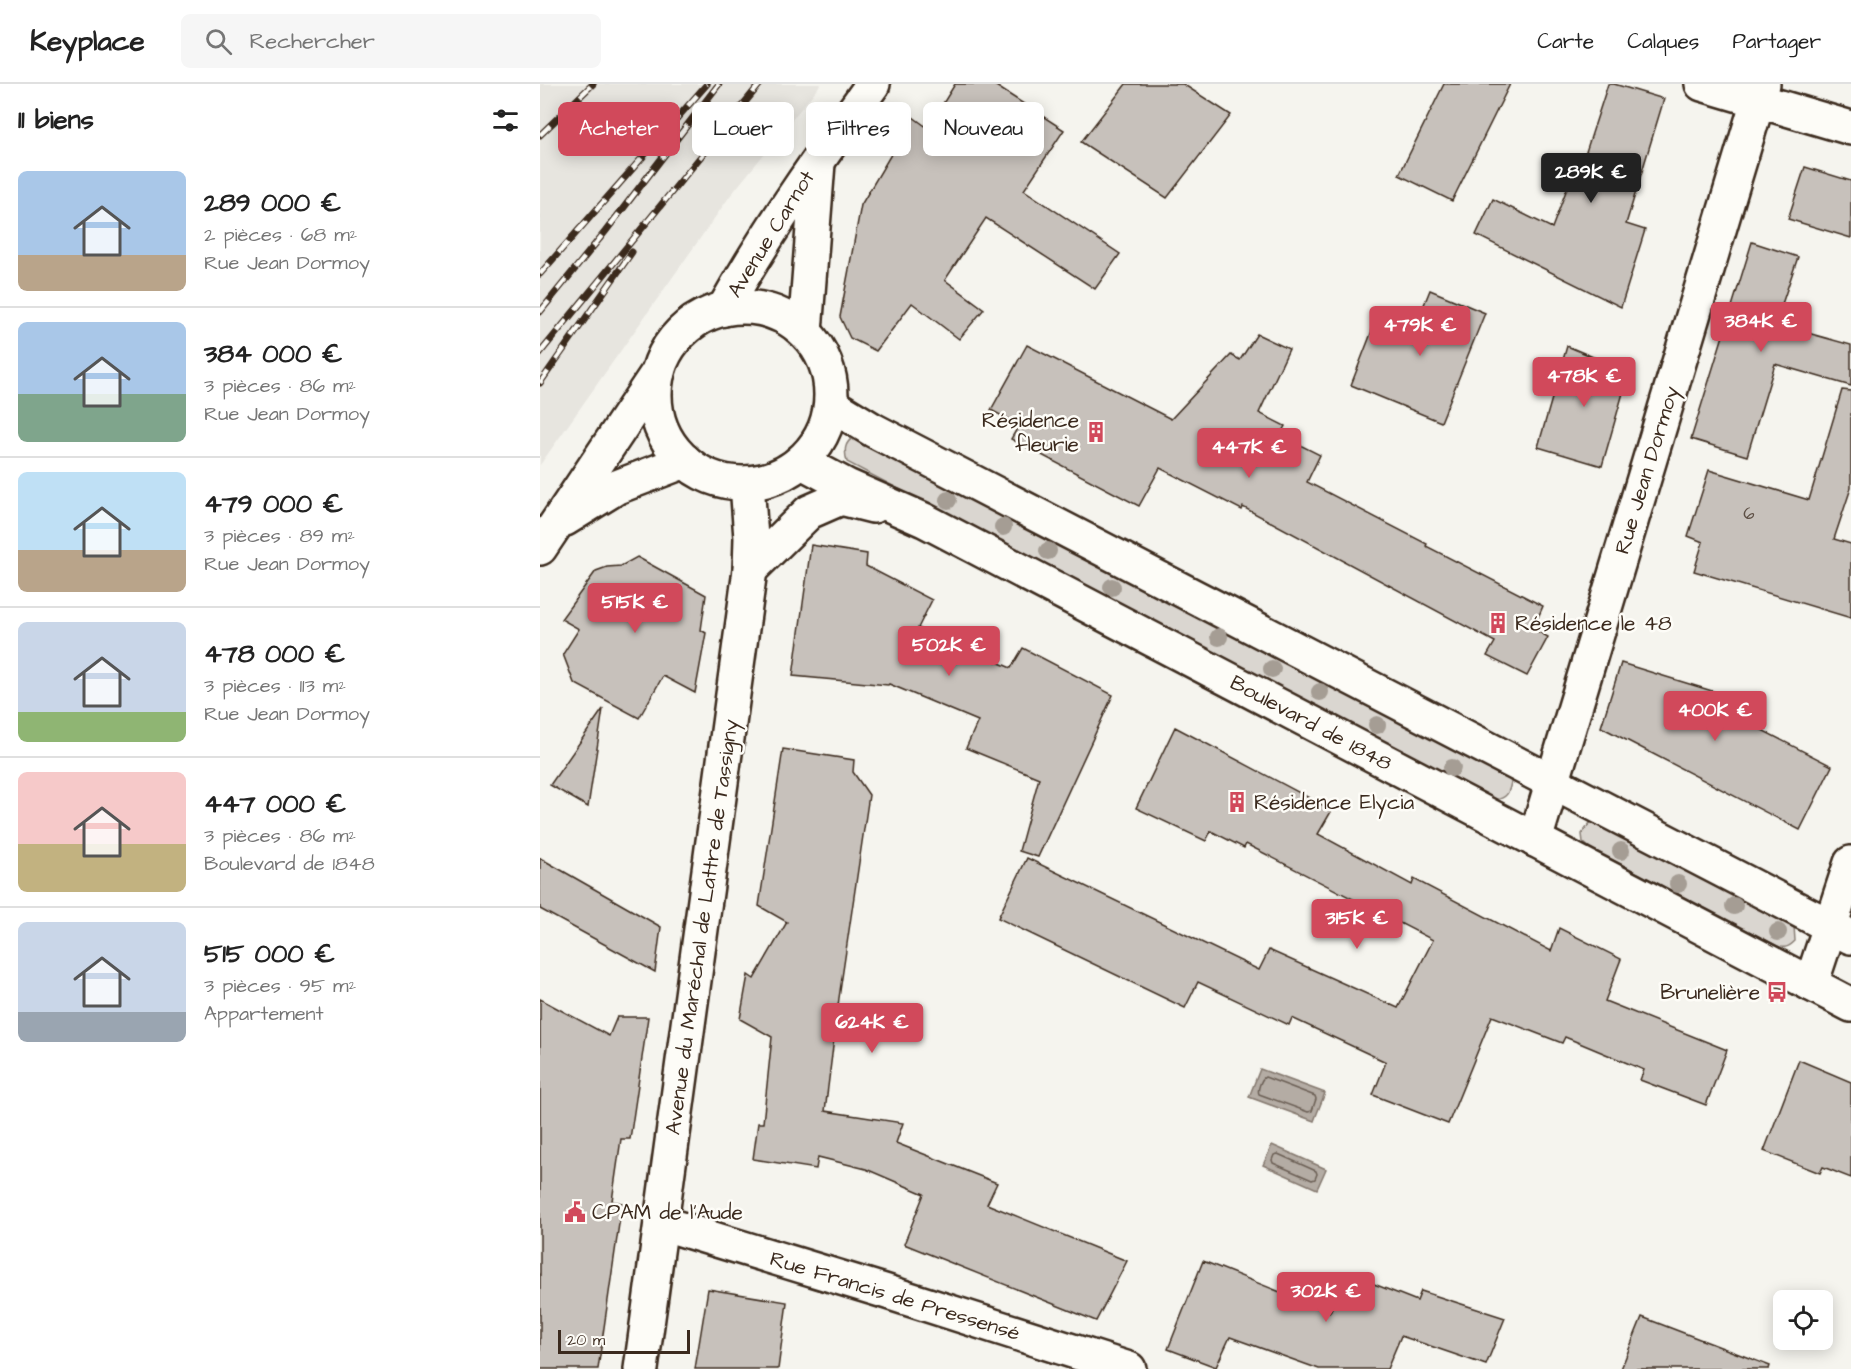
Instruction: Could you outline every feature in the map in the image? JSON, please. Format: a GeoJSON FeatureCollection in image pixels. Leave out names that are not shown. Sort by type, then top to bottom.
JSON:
{"type":"FeatureCollection","features":[{"type":"Feature","properties":{"kind":"street","name":"Avenue Carnot"},"geometry":{"type":"LineString","coordinates":[[724,309],[753,257],[873,84]]}},
{"type":"Feature","properties":{"kind":"street"},"geometry":{"type":"LineString","coordinates":[[1702,84],[1761,92],[1851,128]]}},
{"type":"Feature","properties":{"kind":"street","name":"Rue Jean Dormoy"},"geometry":{"type":"LineString","coordinates":[[1535,840],[1761,92]]}},
{"type":"Feature","properties":{"kind":"street","name":"Avenue Carnot"},"geometry":{"type":"LineString","coordinates":[[805,332],[819,159]]}},
{"type":"Feature","properties":{"kind":"street"},"geometry":{"type":"LineString","coordinates":[[548,536],[658,372],[667,349],[682,331],[702,317],[724,309],[753,308],[781,316],[805,332],[822,353],[830,378],[832,405],[826,426],[816,446],[802,462],[776,478],[747,483],[724,481],[704,474],[685,461],[669,442],[658,420],[655,396],[658,372]]}},
{"type":"Feature","properties":{"kind":"street"},"geometry":{"type":"LineString","coordinates":[[832,405],[883,435],[1840,932]]}},
{"type":"Feature","properties":{"kind":"street"},"geometry":{"type":"LineString","coordinates":[[548,536],[617,487],[685,461]]}},
{"type":"Feature","properties":{"kind":"street","name":"Boulevard de 1848"},"geometry":{"type":"LineString","coordinates":[[802,462],[847,486],[924,520],[1851,1005]]}},
{"type":"Feature","properties":{"kind":"street","name":"Avenue du Maréchal de Lattre de Tassigny"},"geometry":{"type":"LineString","coordinates":[[641,1369],[750,570],[752,538],[747,483]]}},
{"type":"Feature","properties":{"kind":"street"},"geometry":{"type":"LineString","coordinates":[[750,570],[808,512],[841,498],[924,520]]}},
{"type":"Feature","properties":{"kind":"street"},"geometry":{"type":"LineString","coordinates":[[1811,984],[1840,932],[1851,863]]}},
{"type":"Feature","properties":{"kind":"street","name":"Rue Francis de Pressensé"},"geometry":{"type":"LineString","coordinates":[[661,1223],[1129,1369]]}},
{"type":"Feature","properties":{"kind":"shaded area"},"geometry":{"type":"Polygon","coordinates":[[[540,84],[821,84],[794,117],[794,102],[692,102],[692,156],[762,156],[730,196],[540,465],[540,84]]]}},
{"type":"Feature","properties":{"kind":"shaded area"},"geometry":{"type":"Polygon","coordinates":[[[855,436],[1507,776],[1511,782],[1508,792],[1502,798],[1495,800],[847,462],[846,447],[855,436]]]}},
{"type":"Feature","properties":{"kind":"shaded area"},"geometry":{"type":"Polygon","coordinates":[[[1600,822],[1794,926],[1795,941],[1786,947],[1777,946],[1591,849],[1583,842],[1582,834],[1590,823],[1600,822]]]}},
{"type":"Feature","properties":{"kind":"water"},"geometry":{"type":"Polygon","coordinates":[[[1260,1069],[1325,1093],[1314,1121],[1249,1097],[1260,1069]]]}},
{"type":"Feature","properties":{"kind":"water"},"geometry":{"type":"Polygon","coordinates":[[[1272,1145],[1326,1169],[1317,1189],[1263,1165],[1272,1145]]]}},
{"type":"Feature","properties":{"kind":"building"},"geometry":{"type":"Polygon","coordinates":[[[955,84],[993,84],[1021,102],[944,102],[955,84]]]}},
{"type":"Feature","properties":{"kind":"building"},"geometry":{"type":"Polygon","coordinates":[[[1126,84],[1183,84],[1231,115],[1167,198],[1081,142],[1126,84]]]}},
{"type":"Feature","properties":{"kind":"building"},"geometry":{"type":"Polygon","coordinates":[[[1444,84],[1510,84],[1452,201],[1399,175],[1444,84]]]}},
{"type":"Feature","properties":{"kind":"building"},"geometry":{"type":"Polygon","coordinates":[[[1608,84],[1664,99],[1626,224],[1645,230],[1621,307],[1476,235],[1493,199],[1552,228],[1580,154],[1585,155],[1608,84]]]}},
{"type":"Feature","properties":{"kind":"building"},"geometry":{"type":"Polygon","coordinates":[[[913,117],[923,124],[923,156],[1044,156],[1044,117],[1064,130],[1024,190],[1120,254],[1095,289],[986,218],[945,280],[984,309],[959,339],[912,303],[876,351],[850,338],[840,317],[861,205],[890,156],[911,156],[911,120],[913,117]]]}},
{"type":"Feature","properties":{"kind":"building"},"geometry":{"type":"Polygon","coordinates":[[[1805,167],[1851,181],[1851,238],[1788,219],[1805,167]]]}},
{"type":"Feature","properties":{"kind":"building"},"geometry":{"type":"Polygon","coordinates":[[[1752,242],[1798,257],[1782,304],[1803,310],[1797,330],[1851,345],[1851,386],[1775,364],[1747,456],[1691,439],[1752,242]]]}},
{"type":"Feature","properties":{"kind":"building"},"geometry":{"type":"Polygon","coordinates":[[[1430,290],[1485,313],[1441,422],[1351,385],[1377,318],[1413,332],[1430,290]]]}},
{"type":"Feature","properties":{"kind":"building"},"geometry":{"type":"Polygon","coordinates":[[[1257,334],[1289,349],[1259,413],[1285,426],[1280,435],[1320,455],[1307,482],[1543,606],[1533,629],[1548,637],[1527,676],[1487,656],[1495,642],[1243,507],[1242,510],[1160,468],[1139,506],[1011,439],[1019,425],[991,410],[1027,345],[1171,419],[1231,355],[1240,360],[1257,334]]]}},
{"type":"Feature","properties":{"kind":"building"},"geometry":{"type":"Polygon","coordinates":[[[1567,346],[1629,372],[1602,466],[1538,447],[1567,346]]]}},
{"type":"Feature","properties":{"kind":"building"},"geometry":{"type":"Polygon","coordinates":[[[1842,390],[1851,391],[1851,488],[1834,539],[1851,544],[1851,618],[1694,571],[1703,542],[1688,536],[1709,470],[1809,500],[1842,390]]]}},
{"type":"Feature","properties":{"kind":"building"},"geometry":{"type":"Polygon","coordinates":[[[811,545],[867,554],[866,566],[932,600],[918,628],[1011,668],[1023,648],[1113,695],[1038,857],[1019,851],[1039,778],[966,748],[978,721],[889,684],[793,676],[811,545]]]}},
{"type":"Feature","properties":{"kind":"building"},"geometry":{"type":"Polygon","coordinates":[[[637,557],[706,595],[701,630],[706,633],[695,693],[663,676],[639,718],[574,683],[563,654],[579,629],[561,619],[596,571],[621,566],[637,557]]]}},
{"type":"Feature","properties":{"kind":"building"},"geometry":{"type":"Polygon","coordinates":[[[1621,663],[1761,706],[1754,726],[1832,766],[1800,830],[1601,727],[1621,663]]]}},
{"type":"Feature","properties":{"kind":"building"},"geometry":{"type":"Polygon","coordinates":[[[603,709],[588,807],[550,785],[603,709]]]}},
{"type":"Feature","properties":{"kind":"building"},"geometry":{"type":"Polygon","coordinates":[[[1175,727],[1332,810],[1318,834],[1412,885],[1414,879],[1551,951],[1559,928],[1621,959],[1605,1001],[1727,1050],[1706,1105],[1640,1080],[1644,1070],[1565,1037],[1562,1043],[1492,1016],[1448,1124],[1373,1095],[1386,1062],[1292,1018],[1289,1025],[1198,982],[1185,1008],[998,918],[1027,858],[1259,970],[1269,950],[1398,1008],[1433,940],[1246,844],[1244,848],[1211,831],[1206,841],[1136,808],[1175,727]]]}},
{"type":"Feature","properties":{"kind":"building"},"geometry":{"type":"Polygon","coordinates":[[[783,749],[854,760],[853,772],[869,795],[825,1111],[903,1123],[896,1143],[997,1183],[987,1204],[1127,1261],[1096,1321],[904,1244],[924,1194],[866,1169],[818,1157],[816,1169],[753,1159],[758,1123],[763,1123],[772,1037],[740,1019],[748,975],[754,979],[787,922],[759,906],[783,749]]]}},
{"type":"Feature","properties":{"kind":"building"},"geometry":{"type":"Polygon","coordinates":[[[540,858],[661,927],[655,972],[540,909],[540,858]]]}},
{"type":"Feature","properties":{"kind":"building"},"geometry":{"type":"Polygon","coordinates":[[[540,999],[609,1036],[617,1017],[648,1017],[630,1139],[621,1139],[612,1201],[622,1203],[598,1369],[540,1369],[540,999]]]}},
{"type":"Feature","properties":{"kind":"building"},"geometry":{"type":"Polygon","coordinates":[[[1799,1060],[1851,1082],[1851,1178],[1823,1167],[1820,1173],[1764,1151],[1799,1060]]]}},
{"type":"Feature","properties":{"kind":"building"},"geometry":{"type":"Polygon","coordinates":[[[1203,1261],[1330,1312],[1346,1273],[1417,1301],[1421,1291],[1505,1318],[1486,1365],[1401,1336],[1387,1369],[1319,1369],[1230,1337],[1216,1367],[1168,1349],[1203,1261]]]}},
{"type":"Feature","properties":{"kind":"building"},"geometry":{"type":"Polygon","coordinates":[[[708,1289],[787,1302],[778,1369],[695,1369],[708,1289]]]}},
{"type":"Feature","properties":{"kind":"building"},"geometry":{"type":"Polygon","coordinates":[[[1642,1317],[1770,1366],[1769,1369],[1621,1369],[1642,1317]]]}},
{"type":"Feature","properties":{"kind":"railway"},"geometry":{"type":"LineString","coordinates":[[540,135],[593,84]]}},
{"type":"Feature","properties":{"kind":"railway"},"geometry":{"type":"LineString","coordinates":[[540,274],[707,84]]}},
{"type":"Feature","properties":{"kind":"railway"},"geometry":{"type":"LineString","coordinates":[[540,312],[719,84]]}},
{"type":"Feature","properties":{"kind":"railway"},"geometry":{"type":"LineString","coordinates":[[540,353],[760,84]]}},
{"type":"Feature","properties":{"kind":"railway"},"geometry":{"type":"LineString","coordinates":[[540,383],[632,252]]}},
{"type":"Feature","properties":{"kind":"place","name":"Résidence fleurie"},"geometry":{"type":"Point","coordinates":[1096,432]}},
{"type":"Feature","properties":{"kind":"place","name":"Résidence le 48"},"geometry":{"type":"Point","coordinates":[1498,623]}},
{"type":"Feature","properties":{"kind":"place","name":"Résidence Elycia"},"geometry":{"type":"Point","coordinates":[1237,802]}},
{"type":"Feature","properties":{"kind":"place","name":"Brunelière"},"geometry":{"type":"Point","coordinates":[1777,992]}},
{"type":"Feature","properties":{"kind":"place","name":"CPAM de l'Aude"},"geometry":{"type":"Point","coordinates":[575,1212]}}]}
